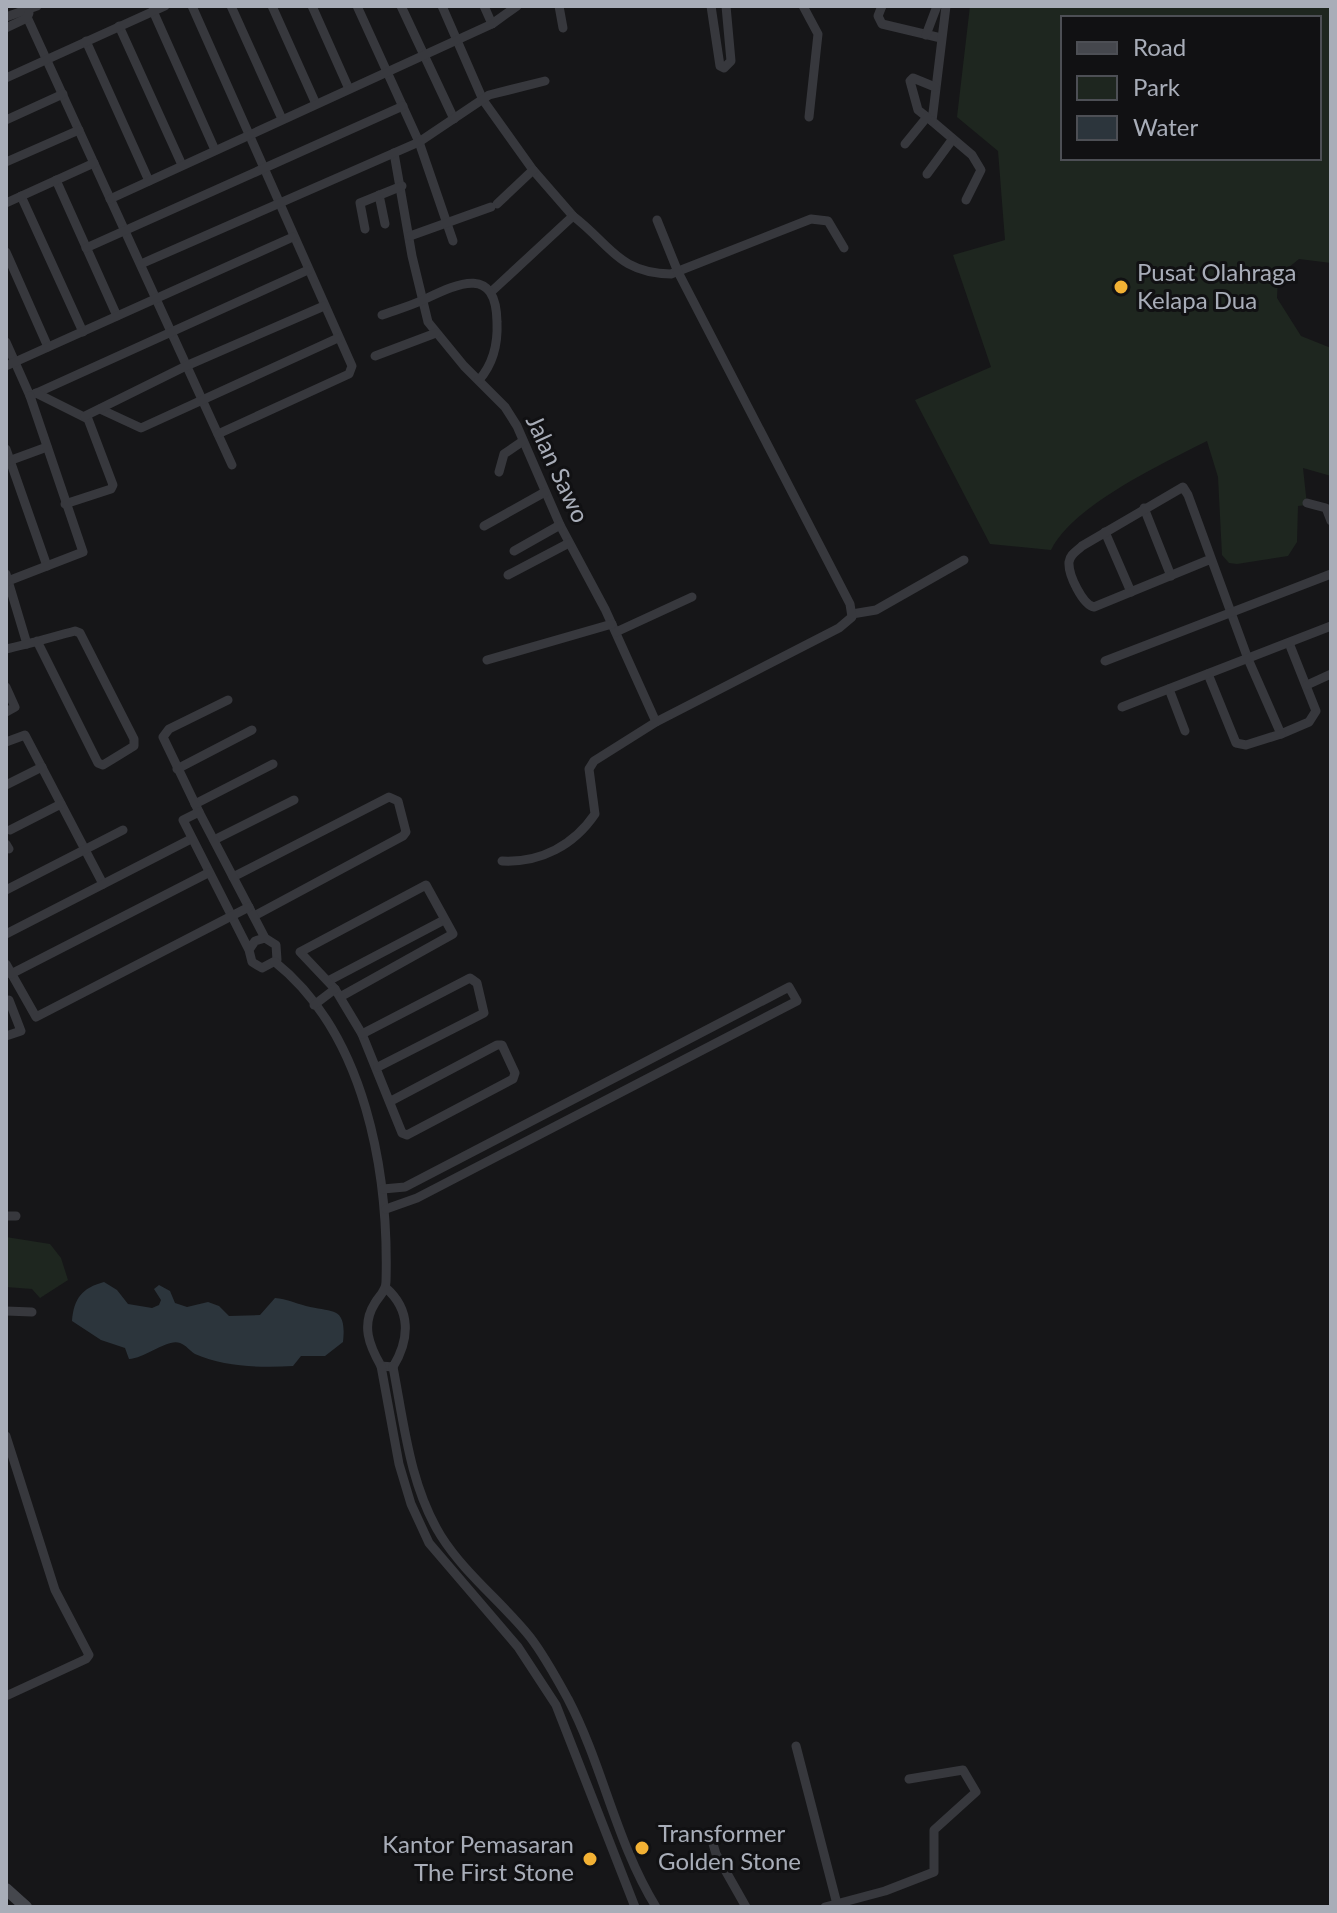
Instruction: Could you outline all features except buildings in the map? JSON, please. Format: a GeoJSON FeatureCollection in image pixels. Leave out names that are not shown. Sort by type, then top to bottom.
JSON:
{"type":"FeatureCollection","features":[{"type":"Feature","properties":{"kind":"street"},"geometry":{"type":"LineString","coordinates":[[6,78],[165,6]]}},
{"type":"Feature","properties":{"kind":"street"},"geometry":{"type":"LineString","coordinates":[[192,6],[352,366],[349,374],[218,434]]}},
{"type":"Feature","properties":{"kind":"street"},"geometry":{"type":"LineString","coordinates":[[231,6],[282,119]]}},
{"type":"Feature","properties":{"kind":"street"},"geometry":{"type":"LineString","coordinates":[[272,6],[316,104]]}},
{"type":"Feature","properties":{"kind":"street"},"geometry":{"type":"LineString","coordinates":[[312,6],[349,89]]}},
{"type":"Feature","properties":{"kind":"street"},"geometry":{"type":"LineString","coordinates":[[357,6],[419,142],[453,241]]}},
{"type":"Feature","properties":{"kind":"street"},"geometry":{"type":"LineString","coordinates":[[401,6],[454,119]]}},
{"type":"Feature","properties":{"kind":"street"},"geometry":{"type":"LineString","coordinates":[[442,6],[483,100],[533,170],[573,216],[627,265],[646,274],[678,272],[811,219],[828,221],[844,248]]}},
{"type":"Feature","properties":{"kind":"street"},"geometry":{"type":"LineString","coordinates":[[484,6],[492,24]]}},
{"type":"Feature","properties":{"kind":"street"},"geometry":{"type":"LineString","coordinates":[[110,199],[492,24],[517,6]]}},
{"type":"Feature","properties":{"kind":"street"},"geometry":{"type":"LineString","coordinates":[[559,6],[563,28]]}},
{"type":"Feature","properties":{"kind":"street"},"geometry":{"type":"LineString","coordinates":[[711,6],[720,66],[724,68],[730,67],[731,61],[726,6]]}},
{"type":"Feature","properties":{"kind":"street"},"geometry":{"type":"LineString","coordinates":[[803,6],[813,19],[818,34],[809,117]]}},
{"type":"Feature","properties":{"kind":"street"},"geometry":{"type":"LineString","coordinates":[[882,6],[878,16],[882,24],[941,38]]}},
{"type":"Feature","properties":{"kind":"street"},"geometry":{"type":"LineString","coordinates":[[926,35],[937,6]]}},
{"type":"Feature","properties":{"kind":"street"},"geometry":{"type":"LineString","coordinates":[[905,144],[930,119],[946,6]]}},
{"type":"Feature","properties":{"kind":"street"},"geometry":{"type":"LineString","coordinates":[[6,17],[28,10]]}},
{"type":"Feature","properties":{"kind":"street"},"geometry":{"type":"LineString","coordinates":[[6,28],[28,10]]}},
{"type":"Feature","properties":{"kind":"street"},"geometry":{"type":"LineString","coordinates":[[28,10],[47,59],[232,465]]}},
{"type":"Feature","properties":{"kind":"street"},"geometry":{"type":"LineString","coordinates":[[153,11],[215,150]]}},
{"type":"Feature","properties":{"kind":"street"},"geometry":{"type":"LineString","coordinates":[[119,26],[182,165]]}},
{"type":"Feature","properties":{"kind":"street"},"geometry":{"type":"LineString","coordinates":[[714,29],[728,27]]}},
{"type":"Feature","properties":{"kind":"street"},"geometry":{"type":"LineString","coordinates":[[86,41],[149,181]]}},
{"type":"Feature","properties":{"kind":"street"},"geometry":{"type":"LineString","coordinates":[[935,87],[913,78],[910,81],[918,110],[972,155],[981,170],[966,200]]}},
{"type":"Feature","properties":{"kind":"street"},"geometry":{"type":"LineString","coordinates":[[141,264],[419,142],[493,94],[545,81]]}},
{"type":"Feature","properties":{"kind":"street"},"geometry":{"type":"LineString","coordinates":[[6,120],[63,94]]}},
{"type":"Feature","properties":{"kind":"street"},"geometry":{"type":"LineString","coordinates":[[86,248],[403,106]]}},
{"type":"Feature","properties":{"kind":"street"},"geometry":{"type":"LineString","coordinates":[[6,162],[79,130]]}},
{"type":"Feature","properties":{"kind":"street"},"geometry":{"type":"LineString","coordinates":[[927,174],[952,140]]}},
{"type":"Feature","properties":{"kind":"street","name":"Jalan Sawo"},"geometry":{"type":"LineString","coordinates":[[394,153],[423,311],[436,333],[505,407],[560,525],[614,628],[656,722]]}},
{"type":"Feature","properties":{"kind":"street"},"geometry":{"type":"LineString","coordinates":[[6,203],[94,163]]}},
{"type":"Feature","properties":{"kind":"street"},"geometry":{"type":"LineString","coordinates":[[410,236],[494,206],[533,170]]}},
{"type":"Feature","properties":{"kind":"street"},"geometry":{"type":"LineString","coordinates":[[56,180],[117,316]]}},
{"type":"Feature","properties":{"kind":"street"},"geometry":{"type":"LineString","coordinates":[[365,229],[360,203],[402,186]]}},
{"type":"Feature","properties":{"kind":"street"},"geometry":{"type":"LineString","coordinates":[[379,195],[385,224]]}},
{"type":"Feature","properties":{"kind":"street"},"geometry":{"type":"LineString","coordinates":[[21,196],[83,332]]}},
{"type":"Feature","properties":{"kind":"street"},"geometry":{"type":"LineString","coordinates":[[491,292],[573,216]]}},
{"type":"Feature","properties":{"kind":"street"},"geometry":{"type":"LineString","coordinates":[[502,861],[540,857],[575,838],[595,814],[589,769],[594,761],[656,722],[839,628],[849,622],[852,614],[809,522],[678,272],[657,220]]}},
{"type":"Feature","properties":{"kind":"street"},"geometry":{"type":"LineString","coordinates":[[10,364],[293,237]]}},
{"type":"Feature","properties":{"kind":"street"},"geometry":{"type":"LineString","coordinates":[[6,252],[48,347]]}},
{"type":"Feature","properties":{"kind":"street"},"geometry":{"type":"LineString","coordinates":[[33,395],[308,270]]}},
{"type":"Feature","properties":{"kind":"street"},"geometry":{"type":"LineString","coordinates":[[382,315],[459,282],[477,284],[491,292],[497,322],[494,353],[490,367],[479,380]]}},
{"type":"Feature","properties":{"kind":"street"},"geometry":{"type":"LineString","coordinates":[[85,416],[186,366],[324,306]]}},
{"type":"Feature","properties":{"kind":"street"},"geometry":{"type":"LineString","coordinates":[[375,356],[436,333]]}},
{"type":"Feature","properties":{"kind":"street"},"geometry":{"type":"LineString","coordinates":[[100,409],[141,428],[338,338]]}},
{"type":"Feature","properties":{"kind":"street"},"geometry":{"type":"LineString","coordinates":[[6,342],[10,364],[33,395],[83,554],[7,577],[27,644]]}},
{"type":"Feature","properties":{"kind":"street"},"geometry":{"type":"LineString","coordinates":[[33,395],[85,416],[113,487],[65,504]]}},
{"type":"Feature","properties":{"kind":"street"},"geometry":{"type":"LineString","coordinates":[[499,472],[504,454],[523,441]]}},
{"type":"Feature","properties":{"kind":"street"},"geometry":{"type":"LineString","coordinates":[[8,462],[47,447]]}},
{"type":"Feature","properties":{"kind":"street"},"geometry":{"type":"LineString","coordinates":[[6,449],[8,462],[47,566]]}},
{"type":"Feature","properties":{"kind":"street"},"geometry":{"type":"LineString","coordinates":[[1211,559],[1090,607],[1072,574],[1071,556],[1105,532],[1183,487],[1211,559],[1248,659],[1281,734]]}},
{"type":"Feature","properties":{"kind":"street"},"geometry":{"type":"LineString","coordinates":[[484,526],[545,492]]}},
{"type":"Feature","properties":{"kind":"street"},"geometry":{"type":"LineString","coordinates":[[1307,503],[1326,508],[1331,521]]}},
{"type":"Feature","properties":{"kind":"street"},"geometry":{"type":"LineString","coordinates":[[1144,508],[1171,576]]}},
{"type":"Feature","properties":{"kind":"street"},"geometry":{"type":"LineString","coordinates":[[514,551],[560,525]]}},
{"type":"Feature","properties":{"kind":"street"},"geometry":{"type":"LineString","coordinates":[[1105,532],[1131,592]]}},
{"type":"Feature","properties":{"kind":"street"},"geometry":{"type":"LineString","coordinates":[[508,575],[569,543]]}},
{"type":"Feature","properties":{"kind":"street"},"geometry":{"type":"LineString","coordinates":[[852,614],[876,610],[964,560]]}},
{"type":"Feature","properties":{"kind":"street"},"geometry":{"type":"LineString","coordinates":[[1105,661],[1331,574]]}},
{"type":"Feature","properties":{"kind":"street"},"geometry":{"type":"LineString","coordinates":[[487,660],[614,628],[692,597]]}},
{"type":"Feature","properties":{"kind":"street"},"geometry":{"type":"LineString","coordinates":[[1122,707],[1331,626]]}},
{"type":"Feature","properties":{"kind":"street"},"geometry":{"type":"LineString","coordinates":[[6,649],[37,641],[80,633],[134,739],[134,746],[103,765],[98,763],[37,641]]}},
{"type":"Feature","properties":{"kind":"street"},"geometry":{"type":"LineString","coordinates":[[1208,674],[1236,743],[1246,745],[1281,734],[1315,717],[1316,706],[1289,643]]}},
{"type":"Feature","properties":{"kind":"street"},"geometry":{"type":"LineString","coordinates":[[1307,685],[1331,674]]}},
{"type":"Feature","properties":{"kind":"street"},"geometry":{"type":"LineString","coordinates":[[6,687],[15,707],[6,712]]}},
{"type":"Feature","properties":{"kind":"street"},"geometry":{"type":"LineString","coordinates":[[1169,689],[1185,731]]}},
{"type":"Feature","properties":{"kind":"street"},"geometry":{"type":"LineString","coordinates":[[228,700],[164,734],[162,741],[177,769],[197,808],[265,938],[278,947],[275,962],[267,967],[257,966],[250,960],[249,950],[182,821],[197,808],[273,764]]}},
{"type":"Feature","properties":{"kind":"street"},"geometry":{"type":"LineString","coordinates":[[177,769],[252,730]]}},
{"type":"Feature","properties":{"kind":"street"},"geometry":{"type":"LineString","coordinates":[[6,742],[24,734],[103,884]]}},
{"type":"Feature","properties":{"kind":"street"},"geometry":{"type":"LineString","coordinates":[[6,785],[42,767]]}},
{"type":"Feature","properties":{"kind":"street"},"geometry":{"type":"LineString","coordinates":[[6,964],[36,1017],[231,916],[251,911],[403,836],[406,832],[398,801],[389,797],[233,877]]}},
{"type":"Feature","properties":{"kind":"street"},"geometry":{"type":"LineString","coordinates":[[214,840],[294,800]]}},
{"type":"Feature","properties":{"kind":"street"},"geometry":{"type":"LineString","coordinates":[[10,830],[61,804]]}},
{"type":"Feature","properties":{"kind":"street"},"geometry":{"type":"LineString","coordinates":[[6,890],[123,830]]}},
{"type":"Feature","properties":{"kind":"street"},"geometry":{"type":"LineString","coordinates":[[6,934],[191,839]]}},
{"type":"Feature","properties":{"kind":"street"},"geometry":{"type":"LineString","coordinates":[[11,974],[208,873]]}},
{"type":"Feature","properties":{"kind":"street"},"geometry":{"type":"LineString","coordinates":[[334,989],[453,934],[424,884],[301,949],[334,989],[362,1034],[378,1067],[402,1133],[407,1135],[513,1079],[514,1067],[502,1045],[497,1045],[391,1101]]}},
{"type":"Feature","properties":{"kind":"street"},"geometry":{"type":"LineString","coordinates":[[314,1005],[334,989],[444,920]]}},
{"type":"Feature","properties":{"kind":"street"},"geometry":{"type":"LineString","coordinates":[[249,950],[255,941],[265,938]]}},
{"type":"Feature","properties":{"kind":"street"},"geometry":{"type":"LineString","coordinates":[[275,962],[314,1005],[357,1081],[368,1111],[386,1209],[386,1288],[370,1313],[367,1325],[370,1346],[381,1366],[399,1464],[411,1504],[429,1543],[518,1647],[556,1705],[635,1907]]}},
{"type":"Feature","properties":{"kind":"street"},"geometry":{"type":"LineString","coordinates":[[362,1034],[470,978],[477,983],[484,1013],[378,1067]]}},
{"type":"Feature","properties":{"kind":"street"},"geometry":{"type":"LineString","coordinates":[[383,1189],[410,1185],[789,987],[797,1001],[417,1198],[386,1209]]}},
{"type":"Feature","properties":{"kind":"street"},"geometry":{"type":"LineString","coordinates":[[6,1036],[21,1031],[9,1000]]}},
{"type":"Feature","properties":{"kind":"street"},"geometry":{"type":"LineString","coordinates":[[410,1185],[417,1198]]}},
{"type":"Feature","properties":{"kind":"street"},"geometry":{"type":"LineString","coordinates":[[386,1288],[399,1302],[406,1330],[402,1353],[393,1367],[411,1460],[424,1502],[459,1560],[531,1638],[568,1699],[592,1751],[633,1867],[656,1907]]}},
{"type":"Feature","properties":{"kind":"street"},"geometry":{"type":"LineString","coordinates":[[6,1311],[32,1312]]}},
{"type":"Feature","properties":{"kind":"street"},"geometry":{"type":"LineString","coordinates":[[381,1366],[393,1367]]}},
{"type":"Feature","properties":{"kind":"street"},"geometry":{"type":"LineString","coordinates":[[6,1436],[55,1590],[89,1655],[6,1696]]}},
{"type":"Feature","properties":{"kind":"street"},"geometry":{"type":"LineString","coordinates":[[796,1746],[837,1904]]}},
{"type":"Feature","properties":{"kind":"street"},"geometry":{"type":"LineString","coordinates":[[825,1907],[906,1884],[934,1872],[934,1830],[976,1792],[963,1770],[909,1779]]}},
{"type":"Feature","properties":{"kind":"street"},"geometry":{"type":"LineString","coordinates":[[711,1837],[716,1854],[746,1907]]}},
{"type":"Feature","properties":{"kind":"street"},"geometry":{"type":"LineString","coordinates":[[6,1889],[26,1907]]}},
{"type":"Feature","properties":{"kind":"green space","name":"Pusat Olahraga Kelapa Dua"},"geometry":{"type":"Polygon","coordinates":[[[970,6],[1331,6],[1331,263],[1299,259],[1278,276],[1277,298],[1301,336],[1331,348],[1331,476],[1303,468],[1307,505],[1298,506],[1297,542],[1288,556],[1237,564],[1229,563],[1222,555],[1218,477],[1207,441],[1098,502],[1062,533],[1051,550],[990,544],[915,400],[991,367],[953,255],[1005,240],[998,151],[957,117],[970,6]]]}},
{"type":"Feature","properties":{"kind":"green space"},"geometry":{"type":"Polygon","coordinates":[[[6,1237],[50,1244],[61,1258],[68,1280],[40,1298],[32,1289],[6,1287],[6,1237]]]}},
{"type":"Feature","properties":{"kind":"water"},"geometry":{"type":"Polygon","coordinates":[[[104,1282],[117,1290],[128,1304],[152,1308],[159,1305],[161,1300],[154,1289],[159,1285],[170,1291],[175,1303],[187,1307],[208,1302],[219,1306],[229,1316],[260,1315],[275,1298],[287,1300],[340,1316],[343,1342],[325,1356],[301,1356],[293,1366],[256,1367],[218,1362],[195,1354],[175,1342],[129,1359],[125,1348],[101,1340],[72,1321],[80,1295],[104,1282]]]}},
{"type":"Feature","properties":{"kind":"place","name":"Pusat Olahraga Kelapa Dua"},"geometry":{"type":"Point","coordinates":[1121,287]}},
{"type":"Feature","properties":{"kind":"place","name":"Transformer Golden Stone"},"geometry":{"type":"Point","coordinates":[642,1848]}},
{"type":"Feature","properties":{"kind":"place","name":"Kantor Pemasaran The First Stone"},"geometry":{"type":"Point","coordinates":[590,1859]}}]}
